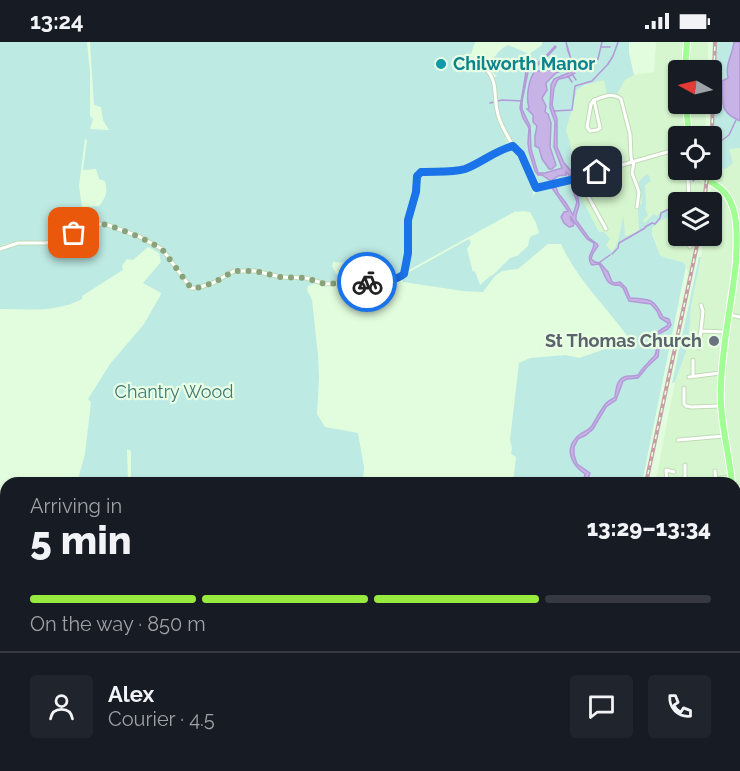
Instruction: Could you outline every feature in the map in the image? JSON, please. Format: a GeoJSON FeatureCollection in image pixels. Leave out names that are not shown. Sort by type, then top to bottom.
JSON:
{"type":"FeatureCollection","features":[{"type":"Feature","properties":{"kind":"main road"},"geometry":{"type":"LineString","coordinates":[[686,60],[687,42]]}},
{"type":"Feature","properties":{"kind":"main road"},"geometry":{"type":"LineString","coordinates":[[707,180],[723,190],[729,199],[738,228],[737,279],[726,332],[721,405],[732,477]]}},
{"type":"Feature","properties":{"kind":"street"},"geometry":{"type":"LineString","coordinates":[[488,71],[494,78],[497,110],[503,130],[521,154],[536,188],[580,178],[668,152]]}},
{"type":"Feature","properties":{"kind":"street"},"geometry":{"type":"LineString","coordinates":[[594,100],[600,128],[590,131],[587,127],[591,104],[594,100],[612,95],[621,99],[630,134],[632,173],[639,192],[637,207]]}},
{"type":"Feature","properties":{"kind":"street"},"geometry":{"type":"LineString","coordinates":[[0,249],[15,243],[54,241],[91,225],[100,224],[140,237],[162,249],[191,288],[213,283],[234,271],[255,271],[280,277],[306,278],[325,284],[394,279],[402,276],[406,267],[408,220],[416,192],[417,176],[421,172],[462,170],[513,146]]}},
{"type":"Feature","properties":{"kind":"street"},"geometry":{"type":"LineString","coordinates":[[580,178],[606,229]]}},
{"type":"Feature","properties":{"kind":"street"},"geometry":{"type":"LineString","coordinates":[[699,348],[703,311],[701,305]]}},
{"type":"Feature","properties":{"kind":"street"},"geometry":{"type":"LineString","coordinates":[[729,315],[740,316]]}},
{"type":"Feature","properties":{"kind":"street"},"geometry":{"type":"LineString","coordinates":[[701,331],[726,332]]}},
{"type":"Feature","properties":{"kind":"street"},"geometry":{"type":"LineString","coordinates":[[693,360],[691,376],[722,373]]}},
{"type":"Feature","properties":{"kind":"street"},"geometry":{"type":"LineString","coordinates":[[684,388],[684,406],[721,405]]}},
{"type":"Feature","properties":{"kind":"street"},"geometry":{"type":"LineString","coordinates":[[678,440],[725,436]]}},
{"type":"Feature","properties":{"kind":"street"},"geometry":{"type":"LineString","coordinates":[[685,465],[685,477]]}},
{"type":"Feature","properties":{"kind":"street"},"geometry":{"type":"LineString","coordinates":[[660,470],[674,472]]}},
{"type":"Feature","properties":{"kind":"street"},"geometry":{"type":"LineString","coordinates":[[666,471],[666,477]]}},
{"type":"Feature","properties":{"kind":"street"},"geometry":{"type":"LineString","coordinates":[[715,471],[716,477]]}},
{"type":"Feature","properties":{"kind":"shaded area"},"geometry":{"type":"Polygon","coordinates":[[[656,42],[708,42],[708,60],[668,60],[668,114],[706,114],[705,126],[668,126],[668,180],[706,180],[704,192],[668,192],[668,246],[695,246],[689,273],[683,262],[660,255],[651,228],[617,244],[612,252],[582,199],[566,131],[577,90],[597,80],[625,80],[634,75],[654,72],[656,42]]]}},
{"type":"Feature","properties":{"kind":"shaded area"},"geometry":{"type":"Polygon","coordinates":[[[734,42],[740,42],[740,121],[728,113],[723,105],[722,81],[728,78],[728,64],[734,42]]]}},
{"type":"Feature","properties":{"kind":"shaded area"},"geometry":{"type":"Polygon","coordinates":[[[556,47],[541,63],[528,72],[522,101],[522,109],[530,126],[531,149],[538,173],[545,173],[562,168],[554,147],[555,122],[550,108],[551,85],[554,79],[574,70],[575,73],[557,81],[552,105],[557,119],[557,147],[564,163],[574,174],[570,176],[566,172],[566,175],[558,176],[551,181],[538,175],[535,171],[529,151],[529,128],[520,108],[526,72],[556,47]]]}},
{"type":"Feature","properties":{"kind":"shaded area"},"geometry":{"type":"Polygon","coordinates":[[[567,61],[562,71],[556,73],[546,83],[547,90],[542,98],[546,106],[545,112],[551,123],[550,147],[556,165],[549,169],[542,159],[539,148],[535,146],[537,126],[533,122],[533,115],[527,109],[529,108],[528,94],[529,84],[535,71],[540,71],[550,62],[567,61]]]}},
{"type":"Feature","properties":{"kind":"shaded area"},"geometry":{"type":"Polygon","coordinates":[[[740,148],[740,477],[656,477],[675,382],[684,357],[691,301],[703,246],[722,246],[722,192],[711,192],[712,180],[722,180],[722,161],[729,149],[740,148]]]}},
{"type":"Feature","properties":{"kind":"shaded area"},"geometry":{"type":"Polygon","coordinates":[[[572,184],[576,184],[579,207],[576,220],[598,246],[591,259],[600,263],[608,272],[612,282],[620,282],[626,288],[630,298],[654,303],[663,317],[669,319],[671,325],[657,335],[655,340],[659,349],[658,357],[638,378],[623,381],[616,400],[606,407],[593,429],[578,439],[574,447],[574,455],[577,464],[590,473],[589,477],[584,477],[585,474],[574,463],[570,453],[572,443],[591,427],[607,402],[615,397],[621,378],[638,375],[654,356],[655,335],[668,323],[660,318],[651,304],[629,301],[623,288],[608,282],[599,264],[591,264],[589,258],[594,243],[587,239],[570,216],[573,226],[569,227],[564,223],[561,217],[564,212],[568,211],[552,188],[556,187],[573,215],[577,202],[572,184]]]}},
{"type":"Feature","properties":{"kind":"green space","name":"Chantry Wood"},"geometry":{"type":"Polygon","coordinates":[[[0,42],[87,42],[90,116],[93,119],[90,129],[109,130],[103,120],[101,107],[94,105],[90,42],[475,42],[469,60],[492,78],[497,76],[489,69],[492,62],[498,52],[508,45],[529,54],[542,45],[542,42],[629,42],[634,75],[625,80],[617,94],[607,95],[604,80],[585,85],[577,90],[566,131],[572,155],[581,176],[536,187],[522,153],[507,136],[505,138],[508,147],[520,153],[530,177],[532,198],[537,190],[579,179],[583,188],[582,199],[599,232],[604,232],[610,239],[606,245],[612,252],[618,240],[623,217],[625,236],[632,235],[639,230],[638,208],[642,203],[638,184],[648,174],[651,181],[645,185],[645,208],[648,215],[643,220],[644,223],[654,214],[657,216],[662,211],[668,210],[668,217],[652,228],[652,234],[660,255],[683,262],[686,266],[643,477],[514,477],[516,457],[511,454],[510,440],[519,363],[530,358],[566,355],[579,358],[625,342],[628,337],[575,270],[561,244],[548,244],[518,269],[502,271],[495,276],[483,292],[403,282],[404,275],[469,239],[471,243],[467,249],[473,272],[475,271],[480,285],[510,258],[517,256],[528,246],[530,237],[539,233],[530,212],[516,211],[407,271],[406,256],[401,275],[389,279],[363,281],[362,274],[371,273],[370,270],[363,271],[361,259],[357,259],[359,271],[356,272],[349,261],[347,263],[333,262],[332,266],[339,283],[317,280],[316,283],[308,286],[307,290],[312,300],[318,355],[317,414],[325,427],[358,433],[364,467],[363,477],[131,477],[131,451],[127,449],[128,477],[79,477],[85,454],[91,402],[88,399],[110,364],[144,324],[160,296],[161,293],[143,283],[161,262],[159,253],[148,247],[133,260],[127,259],[122,266],[123,270],[82,296],[82,299],[72,303],[42,309],[0,309],[0,251],[15,244],[43,244],[58,241],[84,230],[87,228],[84,207],[99,206],[105,197],[105,181],[99,179],[96,169],[83,170],[87,140],[85,139],[79,186],[84,226],[54,240],[6,244],[0,246],[0,42]]]}},
{"type":"Feature","properties":{"kind":"green space"},"geometry":{"type":"Polygon","coordinates":[[[716,42],[734,42],[728,78],[722,82],[722,60],[715,60],[716,42]]]}},
{"type":"Feature","properties":{"kind":"green space"},"geometry":{"type":"Polygon","coordinates":[[[722,99],[736,120],[740,121],[740,148],[729,149],[733,163],[726,169],[722,168],[722,126],[714,126],[714,114],[722,114],[722,99]]]}},
{"type":"Feature","properties":{"kind":"green space"},"geometry":{"type":"Polygon","coordinates":[[[699,257],[701,257],[691,306],[688,346],[675,382],[672,383],[699,257]]]}},
{"type":"Feature","properties":{"kind":"waterway"},"geometry":{"type":"LineString","coordinates":[[578,70],[598,59],[602,42]]}},
{"type":"Feature","properties":{"kind":"waterway"},"geometry":{"type":"LineString","coordinates":[[554,111],[572,110],[575,86],[592,81],[608,64],[618,42]]}},
{"type":"Feature","properties":{"kind":"waterway"},"geometry":{"type":"LineString","coordinates":[[602,47],[610,47]]}},
{"type":"Feature","properties":{"kind":"waterway"},"geometry":{"type":"LineString","coordinates":[[472,61],[488,73]]}},
{"type":"Feature","properties":{"kind":"waterway"},"geometry":{"type":"LineString","coordinates":[[572,74],[576,80]]}},
{"type":"Feature","properties":{"kind":"waterway"},"geometry":{"type":"LineString","coordinates":[[568,76],[572,82]]}},
{"type":"Feature","properties":{"kind":"waterway"},"geometry":{"type":"LineString","coordinates":[[490,103],[502,100],[522,101]]}},
{"type":"Feature","properties":{"kind":"waterway"},"geometry":{"type":"LineString","coordinates":[[722,140],[729,135],[736,120]]}},
{"type":"Feature","properties":{"kind":"waterway"},"geometry":{"type":"LineString","coordinates":[[571,173],[574,186]]}},
{"type":"Feature","properties":{"kind":"waterway"},"geometry":{"type":"LineString","coordinates":[[612,254],[618,248],[619,243],[652,223],[655,224],[661,213],[668,210]]}},
{"type":"Feature","properties":{"kind":"waterway"},"geometry":{"type":"LineString","coordinates":[[600,262],[610,255]]}},
{"type":"Feature","properties":{"kind":"railway"},"geometry":{"type":"LineString","coordinates":[[712,126],[715,42]]}},
{"type":"Feature","properties":{"kind":"railway"},"geometry":{"type":"LineString","coordinates":[[705,192],[707,180]]}},
{"type":"Feature","properties":{"kind":"railway"},"geometry":{"type":"LineString","coordinates":[[647,477],[697,246]]}},
{"type":"Feature","properties":{"kind":"way so far"},"geometry":{"type":"LineString","coordinates":[[74,233],[91,225],[100,224],[140,237],[162,249],[191,288],[213,283],[234,271],[255,271],[280,277],[306,278],[325,284],[367,282]]}},
{"type":"Feature","properties":{"kind":"place","name":"Chilworth Manor"},"geometry":{"type":"Point","coordinates":[441,64]}},
{"type":"Feature","properties":{"kind":"place","name":"St Thomas Church"},"geometry":{"type":"Point","coordinates":[714,341]}},
{"type":"Feature","properties":{"kind":"route"},"geometry":{"type":"LineString","coordinates":[[367,282],[394,279],[404,274],[408,253],[408,220],[416,192],[417,176],[421,172],[462,170],[513,146],[521,154],[536,188],[597,172]]}}]}
